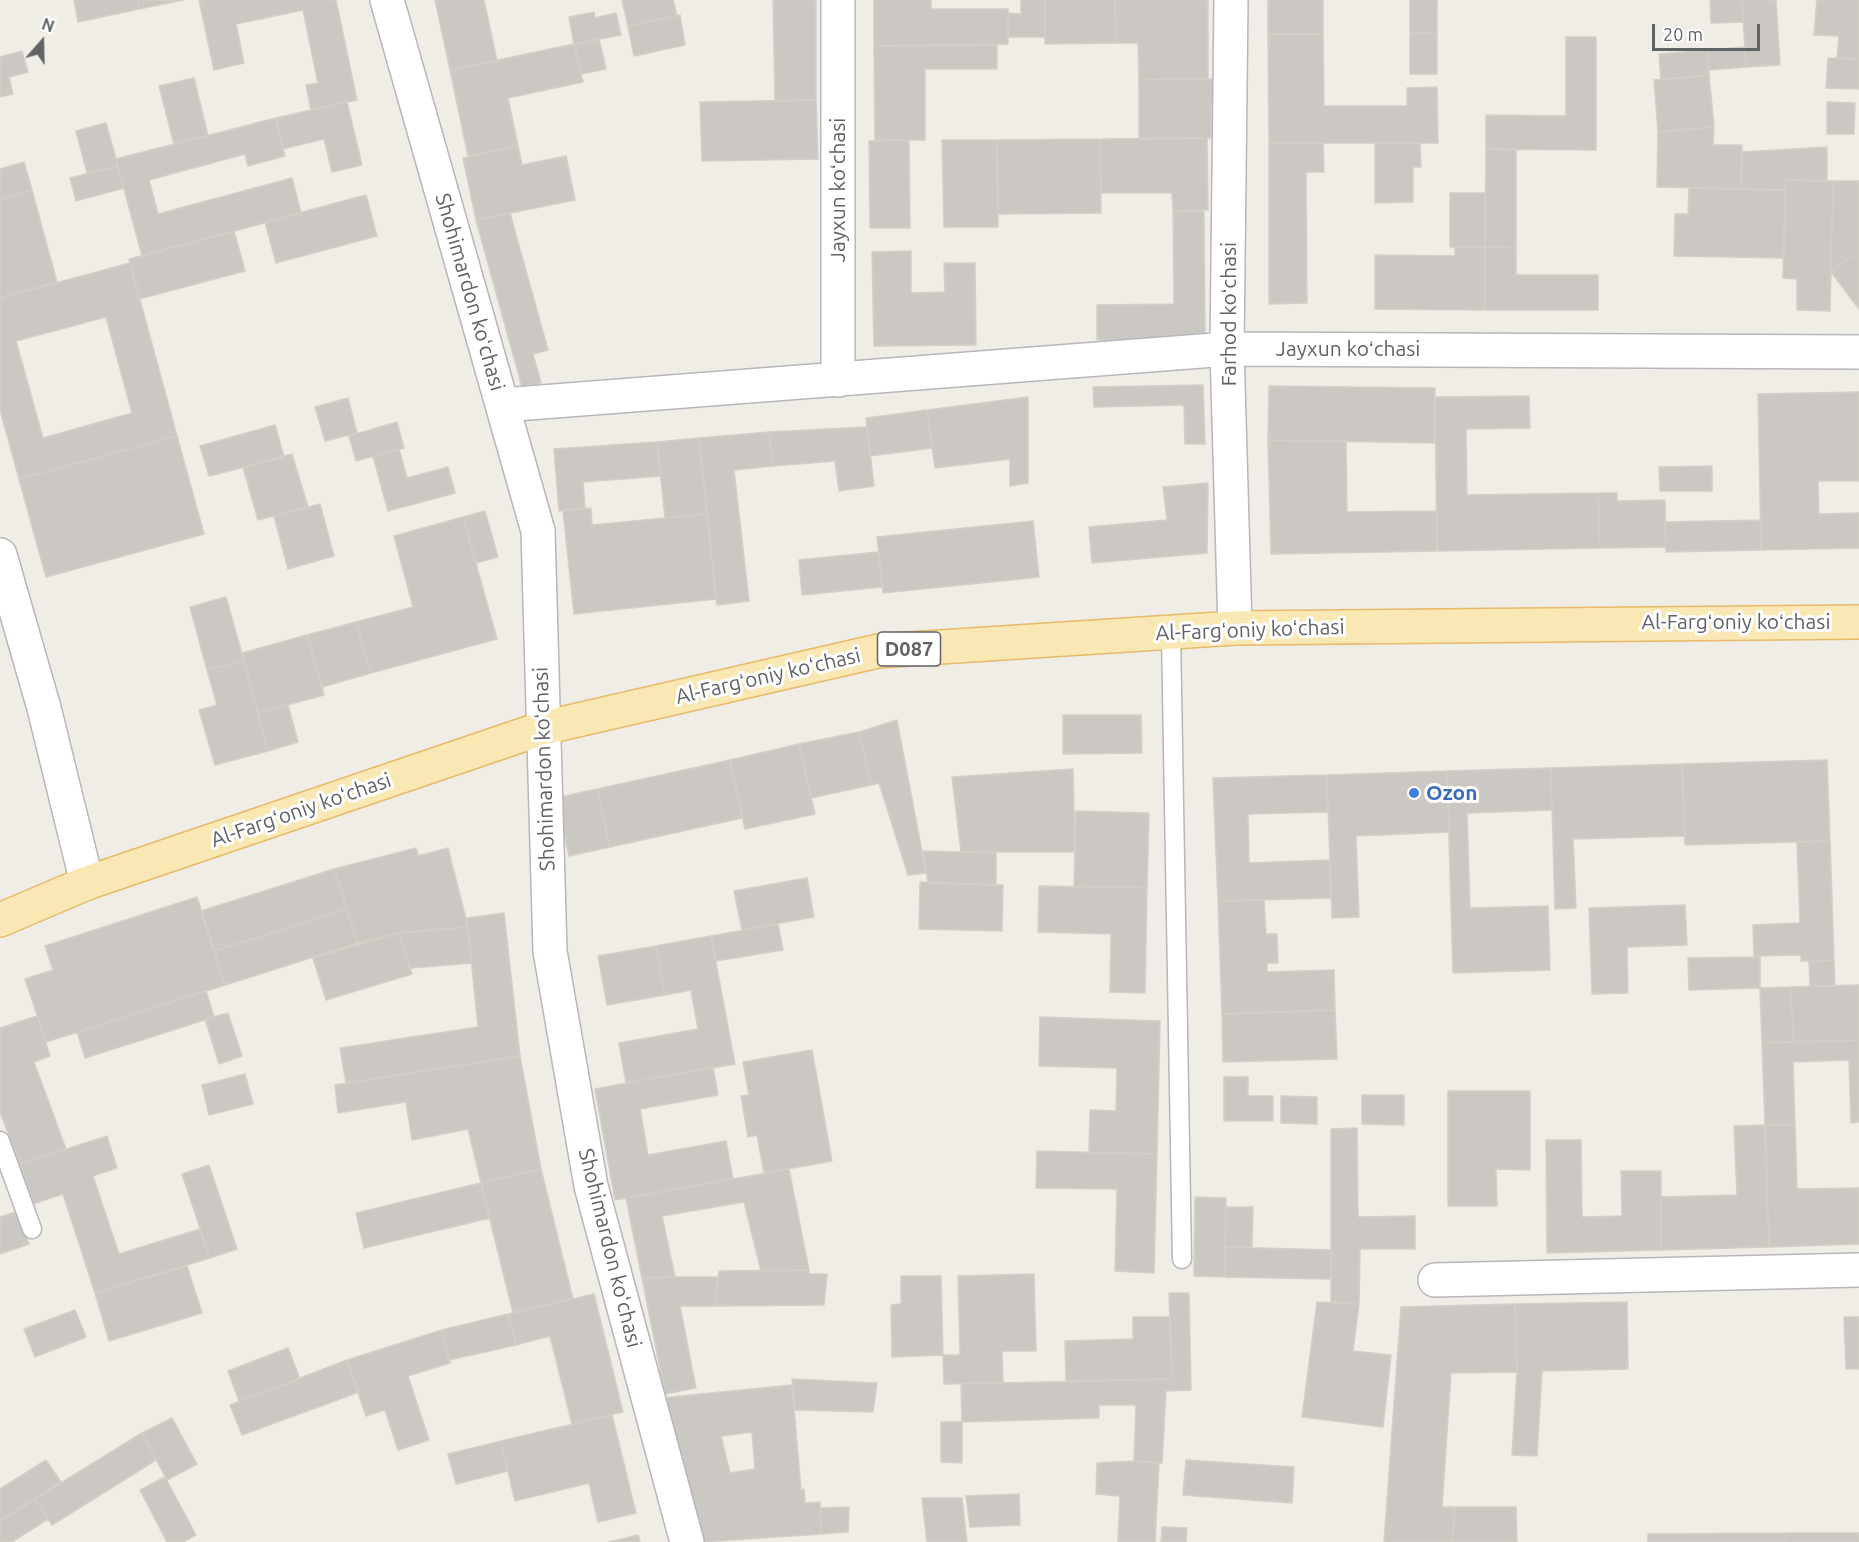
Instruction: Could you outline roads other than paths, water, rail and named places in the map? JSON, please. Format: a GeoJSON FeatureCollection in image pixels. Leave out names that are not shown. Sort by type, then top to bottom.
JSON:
{"type":"FeatureCollection","features":[{"type":"Feature","properties":{"kind":"main road","name":"Al-Fargʻoniy koʻchasi"},"geometry":{"type":"LineString","coordinates":[[0,920],[87,883],[543,728],[878,651],[1235,628],[1859,622]]}},
{"type":"Feature","properties":{"kind":"street","name":"Shohimardon koʻchasi"},"geometry":{"type":"LineString","coordinates":[[387,0],[538,531],[550,951],[591,1186],[687,1542]]}},
{"type":"Feature","properties":{"kind":"street","name":"Jayxun koʻchasi"},"geometry":{"type":"LineString","coordinates":[[838,0],[838,380]]}},
{"type":"Feature","properties":{"kind":"street","name":"Farhod koʻchasi"},"geometry":{"type":"LineString","coordinates":[[1231,0],[1227,349],[1235,628]]}},
{"type":"Feature","properties":{"kind":"street","name":"Jayxun koʻchasi"},"geometry":{"type":"LineString","coordinates":[[503,405],[1227,349],[1859,352]]}},
{"type":"Feature","properties":{"kind":"street"},"geometry":{"type":"LineString","coordinates":[[0,555],[44,708],[87,883]]}},
{"type":"Feature","properties":{"kind":"street"},"geometry":{"type":"LineString","coordinates":[[1435,1280],[1859,1270]]}},
{"type":"Feature","properties":{"kind":"lane"},"geometry":{"type":"LineString","coordinates":[[1171,633],[1182,1259]]}},
{"type":"Feature","properties":{"kind":"lane"},"geometry":{"type":"LineString","coordinates":[[0,1141],[32,1229]]}},
{"type":"Feature","properties":{"kind":"place","name":"Ozon"},"geometry":{"type":"Point","coordinates":[1414,793]}}]}
